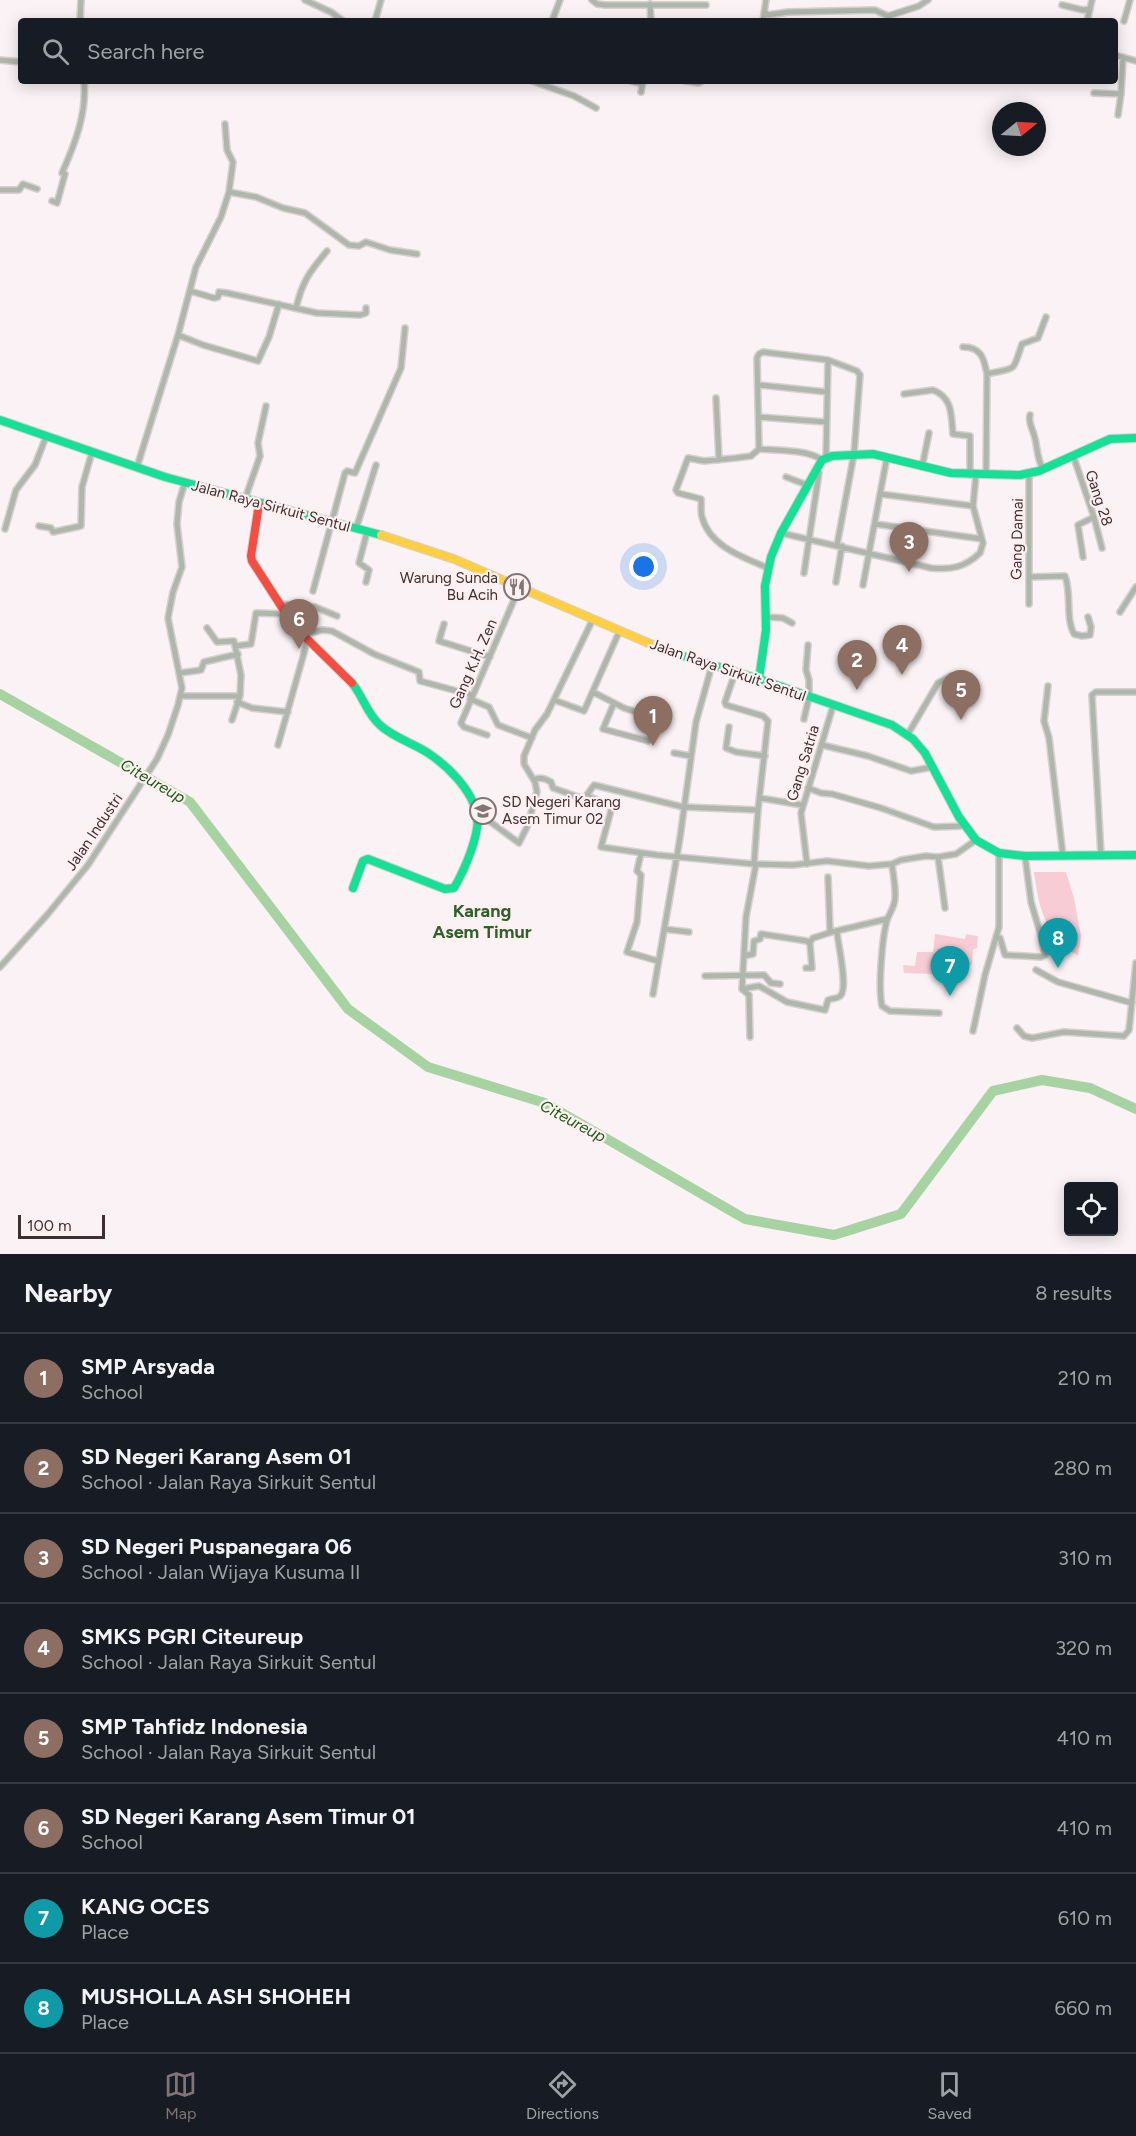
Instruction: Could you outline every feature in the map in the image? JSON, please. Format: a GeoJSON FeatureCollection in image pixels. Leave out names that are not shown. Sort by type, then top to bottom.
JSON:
{"type":"FeatureCollection","features":[{"type":"Feature","properties":{"kind":"main road","name":"Jalan Raya Sirkuit Sentul"},"geometry":{"type":"LineString","coordinates":[[0,420],[184,482],[367,532],[454,559],[674,653],[883,721],[908,734],[918,744],[965,826],[976,840],[999,853],[1025,856],[1136,855]]}},
{"type":"Feature","properties":{"kind":"main road"},"geometry":{"type":"LineString","coordinates":[[759,679],[766,617],[765,586],[768,568],[781,533],[824,459],[854,454],[873,454],[922,467],[973,475],[1029,474],[1110,439],[1136,438]]}},
{"type":"Feature","properties":{"kind":"main road"},"geometry":{"type":"LineString","coordinates":[[259,504],[252,559],[291,624],[360,692],[371,714],[380,725],[436,759],[458,783],[476,810],[477,830],[454,888],[447,890],[368,859],[363,861],[354,888]]}},
{"type":"Feature","properties":{"kind":"street"},"geometry":{"type":"LineString","coordinates":[[80,18],[81,0]]}},
{"type":"Feature","properties":{"kind":"street"},"geometry":{"type":"LineString","coordinates":[[305,0],[339,18]]}},
{"type":"Feature","properties":{"kind":"street"},"geometry":{"type":"LineString","coordinates":[[376,18],[381,0]]}},
{"type":"Feature","properties":{"kind":"street"},"geometry":{"type":"LineString","coordinates":[[554,18],[560,0]]}},
{"type":"Feature","properties":{"kind":"street"},"geometry":{"type":"LineString","coordinates":[[592,0],[597,4],[605,5],[655,3],[706,5]]}},
{"type":"Feature","properties":{"kind":"street"},"geometry":{"type":"LineString","coordinates":[[763,18],[766,0]]}},
{"type":"Feature","properties":{"kind":"street"},"geometry":{"type":"LineString","coordinates":[[765,12],[768,15],[788,12],[875,10],[888,16],[919,6],[928,0]]}},
{"type":"Feature","properties":{"kind":"street"},"geometry":{"type":"LineString","coordinates":[[1088,18],[1092,0]]}},
{"type":"Feature","properties":{"kind":"street"},"geometry":{"type":"LineString","coordinates":[[1124,21],[1130,0],[1136,4]]}},
{"type":"Feature","properties":{"kind":"street"},"geometry":{"type":"LineString","coordinates":[[652,18],[655,3]]}},
{"type":"Feature","properties":{"kind":"street"},"geometry":{"type":"LineString","coordinates":[[1062,5],[1083,10],[1089,9]]}},
{"type":"Feature","properties":{"kind":"street"},"geometry":{"type":"LineString","coordinates":[[1118,56],[1136,61]]}},
{"type":"Feature","properties":{"kind":"street"},"geometry":{"type":"LineString","coordinates":[[1118,116],[1123,57]]}},
{"type":"Feature","properties":{"kind":"street"},"geometry":{"type":"LineString","coordinates":[[0,60],[18,62]]}},
{"type":"Feature","properties":{"kind":"street"},"geometry":{"type":"LineString","coordinates":[[52,201],[57,202],[65,174],[62,173],[83,113],[84,84]]}},
{"type":"Feature","properties":{"kind":"street"},"geometry":{"type":"LineString","coordinates":[[540,84],[574,96],[596,108]]}},
{"type":"Feature","properties":{"kind":"street"},"geometry":{"type":"LineString","coordinates":[[550,88],[552,84]]}},
{"type":"Feature","properties":{"kind":"street"},"geometry":{"type":"LineString","coordinates":[[641,92],[643,84]]}},
{"type":"Feature","properties":{"kind":"street"},"geometry":{"type":"LineString","coordinates":[[1094,93],[1121,94]]}},
{"type":"Feature","properties":{"kind":"street"},"geometry":{"type":"LineString","coordinates":[[137,467],[178,335],[196,267],[221,217],[229,192],[233,162],[227,150],[225,124]]}},
{"type":"Feature","properties":{"kind":"street"},"geometry":{"type":"LineString","coordinates":[[0,190],[19,190],[23,184],[37,189]]}},
{"type":"Feature","properties":{"kind":"street"},"geometry":{"type":"LineString","coordinates":[[229,192],[256,197],[283,208],[305,213],[349,245],[359,246],[366,242],[390,250],[417,254]]}},
{"type":"Feature","properties":{"kind":"street"},"geometry":{"type":"LineString","coordinates":[[296,308],[309,272],[327,251]]}},
{"type":"Feature","properties":{"kind":"street"},"geometry":{"type":"LineString","coordinates":[[190,291],[214,298],[218,297],[221,292],[317,313],[352,315],[366,313],[366,308]]}},
{"type":"Feature","properties":{"kind":"street"},"geometry":{"type":"LineString","coordinates":[[178,335],[258,361],[269,337],[279,304]]}},
{"type":"Feature","properties":{"kind":"street"},"geometry":{"type":"LineString","coordinates":[[987,374],[1015,366],[1022,344],[1038,338],[1046,317]]}},
{"type":"Feature","properties":{"kind":"street"},"geometry":{"type":"LineString","coordinates":[[313,591],[345,473],[347,471],[355,473],[401,368],[405,328]]}},
{"type":"Feature","properties":{"kind":"street"},"geometry":{"type":"LineString","coordinates":[[963,347],[974,348],[981,353],[987,374],[986,475]]}},
{"type":"Feature","properties":{"kind":"street"},"geometry":{"type":"LineString","coordinates":[[759,449],[759,354],[763,351],[828,360],[857,371],[860,375],[854,454],[839,546],[836,582]]}},
{"type":"Feature","properties":{"kind":"street"},"geometry":{"type":"LineString","coordinates":[[768,568],[717,542],[705,526],[700,511],[701,499],[676,491],[688,458],[719,460],[751,456],[759,449],[806,453],[824,459],[828,360]]}},
{"type":"Feature","properties":{"kind":"street"},"geometry":{"type":"LineString","coordinates":[[759,385],[827,392]]}},
{"type":"Feature","properties":{"kind":"street"},"geometry":{"type":"LineString","coordinates":[[781,533],[896,561],[947,570],[958,568],[977,556],[982,549],[982,539],[973,507],[970,436],[953,434],[951,409],[947,400],[933,390],[904,394]]}},
{"type":"Feature","properties":{"kind":"street"},"geometry":{"type":"LineString","coordinates":[[716,398],[719,460]]}},
{"type":"Feature","properties":{"kind":"street"},"geometry":{"type":"LineString","coordinates":[[245,500],[260,456],[258,443],[266,406]]}},
{"type":"Feature","properties":{"kind":"street"},"geometry":{"type":"LineString","coordinates":[[1030,415],[1028,421],[1035,435],[1037,456],[1043,469]]}},
{"type":"Feature","properties":{"kind":"street"},"geometry":{"type":"LineString","coordinates":[[759,417],[826,422]]}},
{"type":"Feature","properties":{"kind":"street"},"geometry":{"type":"LineString","coordinates":[[922,467],[929,433]]}},
{"type":"Feature","properties":{"kind":"street"},"geometry":{"type":"LineString","coordinates":[[5,529],[16,490],[35,465],[46,437]]}},
{"type":"Feature","properties":{"kind":"street"},"geometry":{"type":"LineString","coordinates":[[39,526],[51,528],[52,532],[81,526],[82,487],[92,452]]}},
{"type":"Feature","properties":{"kind":"street","name":"Gang 28"},"geometry":{"type":"LineString","coordinates":[[1072,455],[1094,517],[1102,548]]}},
{"type":"Feature","properties":{"kind":"street"},"geometry":{"type":"LineString","coordinates":[[863,585],[887,457]]}},
{"type":"Feature","properties":{"kind":"street"},"geometry":{"type":"LineString","coordinates":[[356,529],[376,465]]}},
{"type":"Feature","properties":{"kind":"street"},"geometry":{"type":"LineString","coordinates":[[804,573],[819,473]]}},
{"type":"Feature","properties":{"kind":"street","name":"Gang Damai"},"geometry":{"type":"LineString","coordinates":[[1029,474],[1029,604]]}},
{"type":"Feature","properties":{"kind":"street"},"geometry":{"type":"LineString","coordinates":[[786,477],[807,485]]}},
{"type":"Feature","properties":{"kind":"street","name":"Jalan Industri"},"geometry":{"type":"LineString","coordinates":[[0,967],[78,879],[103,844],[164,745],[181,696],[180,672],[168,618],[173,592],[182,567],[177,524],[184,482]]}},
{"type":"Feature","properties":{"kind":"street"},"geometry":{"type":"LineString","coordinates":[[880,494],[973,507]]}},
{"type":"Feature","properties":{"kind":"street"},"geometry":{"type":"LineString","coordinates":[[1083,557],[1077,525],[1094,517]]}},
{"type":"Feature","properties":{"kind":"street"},"geometry":{"type":"LineString","coordinates":[[875,524],[982,539]]}},
{"type":"Feature","properties":{"kind":"street"},"geometry":{"type":"LineString","coordinates":[[366,582],[369,570],[359,563],[367,532]]}},
{"type":"Feature","properties":{"kind":"street"},"geometry":{"type":"LineString","coordinates":[[1029,577],[1065,576],[1070,600],[1071,628],[1074,634],[1090,635],[1091,627],[1088,617]]}},
{"type":"Feature","properties":{"kind":"street","name":"Gang K.H. Zen"},"geometry":{"type":"LineString","coordinates":[[487,735],[461,725],[520,586]]}},
{"type":"Feature","properties":{"kind":"street"},"geometry":{"type":"LineString","coordinates":[[1120,612],[1136,587]]}},
{"type":"Feature","properties":{"kind":"street"},"geometry":{"type":"LineString","coordinates":[[280,604],[315,607],[337,616]]}},
{"type":"Feature","properties":{"kind":"street"},"geometry":{"type":"LineString","coordinates":[[236,646],[251,644],[256,613],[286,614]]}},
{"type":"Feature","properties":{"kind":"street"},"geometry":{"type":"LineString","coordinates":[[766,617],[783,618],[792,623]]}},
{"type":"Feature","properties":{"kind":"street"},"geometry":{"type":"LineString","coordinates":[[476,810],[519,843],[527,827],[536,795],[534,780],[523,761],[536,727],[547,714],[593,619]]}},
{"type":"Feature","properties":{"kind":"street"},"geometry":{"type":"LineString","coordinates":[[444,624],[439,641],[490,657]]}},
{"type":"Feature","properties":{"kind":"street"},"geometry":{"type":"LineString","coordinates":[[207,628],[216,641],[232,640],[236,646],[241,675],[239,699],[232,720]]}},
{"type":"Feature","properties":{"kind":"street"},"geometry":{"type":"LineString","coordinates":[[278,745],[288,712],[304,636],[323,630],[332,631],[374,654],[418,672],[420,681],[471,697],[489,707],[498,725],[531,738]]}},
{"type":"Feature","properties":{"kind":"street"},"geometry":{"type":"LineString","coordinates":[[554,700],[584,711],[620,630]]}},
{"type":"Feature","properties":{"kind":"street"},"geometry":{"type":"LineString","coordinates":[[804,720],[809,698],[809,680],[806,670],[808,645]]}},
{"type":"Feature","properties":{"kind":"street"},"geometry":{"type":"LineString","coordinates":[[180,672],[201,670],[204,662],[238,654]]}},
{"type":"Feature","properties":{"kind":"street"},"geometry":{"type":"LineString","coordinates":[[653,994],[696,722],[712,665]]}},
{"type":"Feature","properties":{"kind":"street"},"geometry":{"type":"LineString","coordinates":[[735,673],[726,705],[766,718],[768,721],[758,810],[755,864],[746,917],[742,976],[742,989],[749,995],[750,1036]]}},
{"type":"Feature","properties":{"kind":"street"},"geometry":{"type":"LineString","coordinates":[[908,734],[938,683],[951,676],[969,677]]}},
{"type":"Feature","properties":{"kind":"street"},"geometry":{"type":"LineString","coordinates":[[1048,686],[1044,721],[1063,856]]}},
{"type":"Feature","properties":{"kind":"street"},"geometry":{"type":"LineString","coordinates":[[593,692],[649,716]]}},
{"type":"Feature","properties":{"kind":"street"},"geometry":{"type":"LineString","coordinates":[[1101,855],[1092,695],[1096,692],[1136,692]]}},
{"type":"Feature","properties":{"kind":"street"},"geometry":{"type":"LineString","coordinates":[[181,696],[239,699],[252,708],[288,712]]}},
{"type":"Feature","properties":{"kind":"street"},"geometry":{"type":"LineString","coordinates":[[615,703],[603,729],[648,741]]}},
{"type":"Feature","properties":{"kind":"street","name":"Gang Satria"},"geometry":{"type":"LineString","coordinates":[[807,864],[802,805],[833,706]]}},
{"type":"Feature","properties":{"kind":"street"},"geometry":{"type":"LineString","coordinates":[[729,726],[726,748],[736,752],[765,756]]}},
{"type":"Feature","properties":{"kind":"street"},"geometry":{"type":"LineString","coordinates":[[822,745],[868,756],[911,771],[933,767]]}},
{"type":"Feature","properties":{"kind":"street"},"geometry":{"type":"LineString","coordinates":[[674,753],[691,756]]}},
{"type":"Feature","properties":{"kind":"street"},"geometry":{"type":"LineString","coordinates":[[534,780],[546,779],[551,782],[553,788],[584,799],[594,785],[683,807],[758,810]]}},
{"type":"Feature","properties":{"kind":"street"},"geometry":{"type":"LineString","coordinates":[[808,788],[881,808],[934,827],[965,826]]}},
{"type":"Feature","properties":{"kind":"street"},"geometry":{"type":"LineString","coordinates":[[588,796],[612,807],[601,847],[676,857],[755,864],[807,864],[827,861],[861,866],[892,864],[913,858],[938,857],[961,852],[976,840]]}},
{"type":"Feature","properties":{"kind":"street"},"geometry":{"type":"LineString","coordinates":[[760,798],[802,805]]}},
{"type":"Feature","properties":{"kind":"street"},"geometry":{"type":"LineString","coordinates":[[641,853],[638,871],[641,875],[637,922],[627,952],[658,961]]}},
{"type":"Feature","properties":{"kind":"street"},"geometry":{"type":"LineString","coordinates":[[973,1031],[985,975],[999,927],[999,853]]}},
{"type":"Feature","properties":{"kind":"street"},"geometry":{"type":"LineString","coordinates":[[997,938],[1002,940],[1005,955],[1041,957],[1044,955],[1042,939],[1031,902],[1025,856]]}},
{"type":"Feature","properties":{"kind":"street"},"geometry":{"type":"LineString","coordinates":[[938,857],[945,908]]}},
{"type":"Feature","properties":{"kind":"street"},"geometry":{"type":"LineString","coordinates":[[892,864],[895,901],[888,919],[882,967],[882,1006],[890,1011],[939,1013]]}},
{"type":"Feature","properties":{"kind":"street"},"geometry":{"type":"LineString","coordinates":[[742,989],[759,986],[787,1002],[825,1010],[828,999],[839,997],[844,982],[834,932],[830,931],[828,877]]}},
{"type":"Feature","properties":{"kind":"street"},"geometry":{"type":"LineString","coordinates":[[806,968],[812,968],[810,942],[813,938],[888,919]]}},
{"type":"Feature","properties":{"kind":"street"},"geometry":{"type":"LineString","coordinates":[[664,929],[689,932]]}},
{"type":"Feature","properties":{"kind":"street"},"geometry":{"type":"LineString","coordinates":[[744,956],[753,954],[754,940],[760,939],[761,934],[810,942]]}},
{"type":"Feature","properties":{"kind":"street"},"geometry":{"type":"LineString","coordinates":[[1017,1028],[1024,1036],[1032,1038],[1064,1032],[1124,1036],[1129,1030],[1136,963]]}},
{"type":"Feature","properties":{"kind":"street"},"geometry":{"type":"LineString","coordinates":[[1036,970],[1058,982],[1132,1003]]}},
{"type":"Feature","properties":{"kind":"street"},"geometry":{"type":"LineString","coordinates":[[705,976],[764,975],[769,983],[780,984]]}},
{"type":"Feature","properties":{"kind":"shaded area"},"geometry":{"type":"Polygon","coordinates":[[[1034,872],[1066,872],[1074,898],[1081,936],[1078,956],[1058,939],[1045,920],[1038,898],[1034,872]]]}},
{"type":"Feature","properties":{"kind":"shaded area"},"geometry":{"type":"Polygon","coordinates":[[[935,934],[965,939],[966,934],[978,936],[977,948],[973,950],[972,965],[959,965],[958,975],[904,973],[903,965],[915,966],[917,952],[933,952],[935,934]]]}},
{"type":"Feature","properties":{"kind":"waterway","name":"Citeureup"},"geometry":{"type":"LineString","coordinates":[[0,694],[190,802],[348,1009],[428,1067],[545,1103],[745,1219],[834,1235],[901,1214],[993,1091],[1042,1080],[1090,1088],[1136,1109]]}},
{"type":"Feature","properties":{"kind":"traffic: fast"},"geometry":{"type":"LineString","coordinates":[[0,420],[165,477],[381,535]]}},
{"type":"Feature","properties":{"kind":"traffic: fast"},"geometry":{"type":"LineString","coordinates":[[759,679],[766,630],[765,586],[771,557],[781,533],[822,460],[832,456],[873,454],[951,473],[1020,475],[1039,471],[1110,439],[1136,438]]}},
{"type":"Feature","properties":{"kind":"traffic: fast"},"geometry":{"type":"LineString","coordinates":[[653,645],[892,725],[913,739],[925,753],[959,817],[976,840],[999,853],[1025,856],[1136,855]]}},
{"type":"Feature","properties":{"kind":"traffic: fast"},"geometry":{"type":"LineString","coordinates":[[352,683],[380,725],[428,753],[458,779],[470,796],[478,822],[471,852],[454,888],[445,889],[368,859],[363,861],[353,888]]}},
{"type":"Feature","properties":{"kind":"traffic: slow"},"geometry":{"type":"LineString","coordinates":[[381,535],[454,559],[653,645]]}},
{"type":"Feature","properties":{"kind":"traffic: jam"},"geometry":{"type":"LineString","coordinates":[[259,504],[252,561],[294,626],[352,683]]}},
{"type":"Feature","properties":{"kind":"place","name":"SD Negeri Puspanegara 06"},"geometry":{"type":"Point","coordinates":[909,572]}},
{"type":"Feature","properties":{"kind":"place","name":"Warung Sunda Bu Acih"},"geometry":{"type":"Point","coordinates":[517,587]}},
{"type":"Feature","properties":{"kind":"place","name":"SD Negeri Karang Asem Timur 01"},"geometry":{"type":"Point","coordinates":[299,649]}},
{"type":"Feature","properties":{"kind":"place","name":"SMKS PGRI Citeureup"},"geometry":{"type":"Point","coordinates":[902,675]}},
{"type":"Feature","properties":{"kind":"place","name":"SD Negeri Karang Asem 01"},"geometry":{"type":"Point","coordinates":[857,690]}},
{"type":"Feature","properties":{"kind":"place","name":"SMP Tahfidz Indonesia"},"geometry":{"type":"Point","coordinates":[961,720]}},
{"type":"Feature","properties":{"kind":"place","name":"SMP Arsyada"},"geometry":{"type":"Point","coordinates":[653,746]}},
{"type":"Feature","properties":{"kind":"place","name":"SD Negeri Karang Asem Timur 02"},"geometry":{"type":"Point","coordinates":[483,811]}},
{"type":"Feature","properties":{"kind":"place","name":"MUSHOLLA ASH SHOHEH"},"geometry":{"type":"Point","coordinates":[1058,968]}},
{"type":"Feature","properties":{"kind":"place","name":"KANG OCES"},"geometry":{"type":"Point","coordinates":[950,996]}},
{"type":"Feature","properties":{"kind":"district","name":"Karang Asem Timur"},"geometry":{"type":"Point","coordinates":[482,921]}}]}
